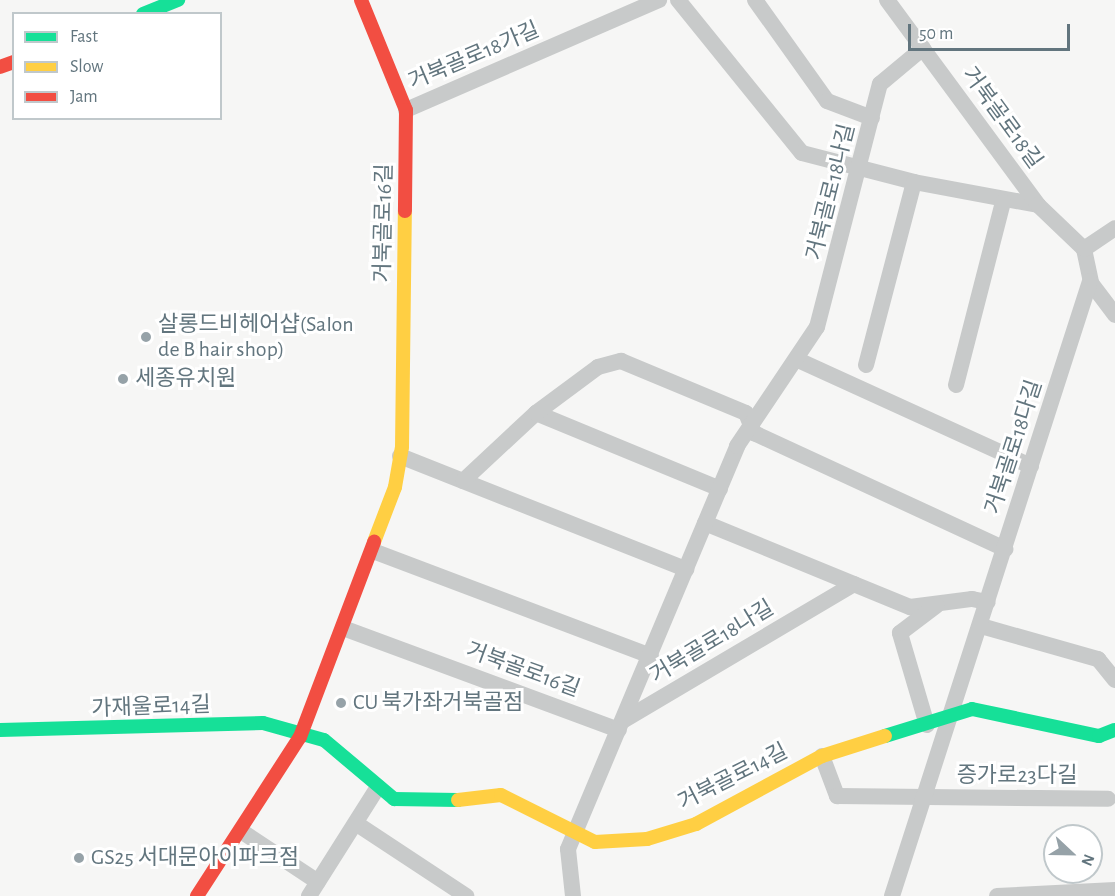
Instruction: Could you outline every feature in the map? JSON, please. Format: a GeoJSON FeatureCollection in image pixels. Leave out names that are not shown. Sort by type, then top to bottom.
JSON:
{"type":"FeatureCollection","features":[{"type":"Feature","properties":{"kind":"street"},"geometry":{"type":"LineString","coordinates":[[147,12],[178,0]]}},
{"type":"Feature","properties":{"kind":"street","name":"거북골로16길"},"geometry":{"type":"LineString","coordinates":[[196,896],[241,831],[300,737],[392,502],[400,456],[406,110],[361,0]]}},
{"type":"Feature","properties":{"kind":"street","name":"거북골로18가길"},"geometry":{"type":"LineString","coordinates":[[406,110],[659,0]]}},
{"type":"Feature","properties":{"kind":"street"},"geometry":{"type":"LineString","coordinates":[[678,0],[802,153],[860,171]]}},
{"type":"Feature","properties":{"kind":"street"},"geometry":{"type":"LineString","coordinates":[[755,0],[827,101],[872,118]]}},
{"type":"Feature","properties":{"kind":"street","name":"거북골로18길"},"geometry":{"type":"LineString","coordinates":[[887,0],[1038,205],[1084,249]]}},
{"type":"Feature","properties":{"kind":"street","name":"거북골로18나길"},"geometry":{"type":"LineString","coordinates":[[573,896],[568,849],[574,832],[622,725],[720,489],[752,425],[798,360],[831,284],[880,84],[923,48]]}},
{"type":"Feature","properties":{"kind":"street","name":"거북골로18길"},"geometry":{"type":"LineString","coordinates":[[860,171],[1004,202],[1038,205]]}},
{"type":"Feature","properties":{"kind":"street"},"geometry":{"type":"LineString","coordinates":[[866,365],[914,182]]}},
{"type":"Feature","properties":{"kind":"street"},"geometry":{"type":"LineString","coordinates":[[956,385],[1004,202]]}},
{"type":"Feature","properties":{"kind":"street"},"geometry":{"type":"LineString","coordinates":[[1115,228],[1084,249],[1090,281],[1115,315]]}},
{"type":"Feature","properties":{"kind":"street","name":"거북골로18다길"},"geometry":{"type":"LineString","coordinates":[[926,797],[1090,281]]}},
{"type":"Feature","properties":{"kind":"street"},"geometry":{"type":"LineString","coordinates":[[798,360],[1031,465]]}},
{"type":"Feature","properties":{"kind":"street"},"geometry":{"type":"LineString","coordinates":[[463,481],[536,413],[597,367],[621,361],[746,412],[754,433],[1005,549]]}},
{"type":"Feature","properties":{"kind":"street"},"geometry":{"type":"LineString","coordinates":[[536,413],[720,489]]}},
{"type":"Feature","properties":{"kind":"street"},"geometry":{"type":"LineString","coordinates":[[400,456],[687,569]]}},
{"type":"Feature","properties":{"kind":"street"},"geometry":{"type":"LineString","coordinates":[[705,523],[910,606],[988,602]]}},
{"type":"Feature","properties":{"kind":"street"},"geometry":{"type":"LineString","coordinates":[[373,551],[651,656]]}},
{"type":"Feature","properties":{"kind":"street","name":"거북골로18나길"},"geometry":{"type":"LineString","coordinates":[[622,725],[854,584]]}},
{"type":"Feature","properties":{"kind":"street"},"geometry":{"type":"LineString","coordinates":[[927,725],[900,633],[940,603]]}},
{"type":"Feature","properties":{"kind":"street"},"geometry":{"type":"LineString","coordinates":[[981,626],[1098,659],[1115,680]]}},
{"type":"Feature","properties":{"kind":"street","name":"거북골로16길"},"geometry":{"type":"LineString","coordinates":[[343,628],[622,725]]}},
{"type":"Feature","properties":{"kind":"street","name":"거북골로14길"},"geometry":{"type":"LineString","coordinates":[[300,737],[324,740],[394,799],[429,803],[501,795],[595,842],[647,839],[696,824],[822,756],[927,725],[972,709],[1099,736],[1115,730]]}},
{"type":"Feature","properties":{"kind":"street","name":"가재울로14길"},"geometry":{"type":"LineString","coordinates":[[0,730],[263,723],[300,737]]}},
{"type":"Feature","properties":{"kind":"street","name":"증가로23다길"},"geometry":{"type":"LineString","coordinates":[[822,756],[837,796],[1108,799]]}},
{"type":"Feature","properties":{"kind":"street"},"geometry":{"type":"LineString","coordinates":[[241,831],[314,889],[357,824],[378,787]]}},
{"type":"Feature","properties":{"kind":"street","name":"증가로23다길"},"geometry":{"type":"LineString","coordinates":[[892,896],[926,797]]}},
{"type":"Feature","properties":{"kind":"street"},"geometry":{"type":"LineString","coordinates":[[357,824],[466,896]]}},
{"type":"Feature","properties":{"kind":"street"},"geometry":{"type":"LineString","coordinates":[[997,896],[1115,890]]}},
{"type":"Feature","properties":{"kind":"traffic: fast"},"geometry":{"type":"LineString","coordinates":[[148,12],[178,0]]}},
{"type":"Feature","properties":{"kind":"traffic: fast"},"geometry":{"type":"LineString","coordinates":[[885,736],[972,709],[1099,736],[1115,730]]}},
{"type":"Feature","properties":{"kind":"traffic: fast"},"geometry":{"type":"LineString","coordinates":[[0,730],[263,723],[324,740],[394,799],[458,800]]}},
{"type":"Feature","properties":{"kind":"traffic: slow"},"geometry":{"type":"LineString","coordinates":[[374,542],[395,487],[402,447],[405,211]]}},
{"type":"Feature","properties":{"kind":"traffic: slow"},"geometry":{"type":"LineString","coordinates":[[458,800],[501,795],[595,842],[647,839],[696,824],[822,756],[885,736]]}},
{"type":"Feature","properties":{"kind":"traffic: jam"},"geometry":{"type":"LineString","coordinates":[[361,0],[406,110],[405,211]]}},
{"type":"Feature","properties":{"kind":"traffic: jam"},"geometry":{"type":"LineString","coordinates":[[0,67],[12,63]]}},
{"type":"Feature","properties":{"kind":"traffic: jam"},"geometry":{"type":"LineString","coordinates":[[197,896],[300,737],[374,542]]}},
{"type":"Feature","properties":{"kind":"place","name":"살롱드비헤어샵(SaIon de B hair shop)"},"geometry":{"type":"Point","coordinates":[146,337]}},
{"type":"Feature","properties":{"kind":"place","name":"세종유치원"},"geometry":{"type":"Point","coordinates":[123,379]}},
{"type":"Feature","properties":{"kind":"place","name":"CU 북가좌거북골점"},"geometry":{"type":"Point","coordinates":[341,703]}},
{"type":"Feature","properties":{"kind":"place","name":"GS25 서대문아이파크점"},"geometry":{"type":"Point","coordinates":[79,858]}}]}
